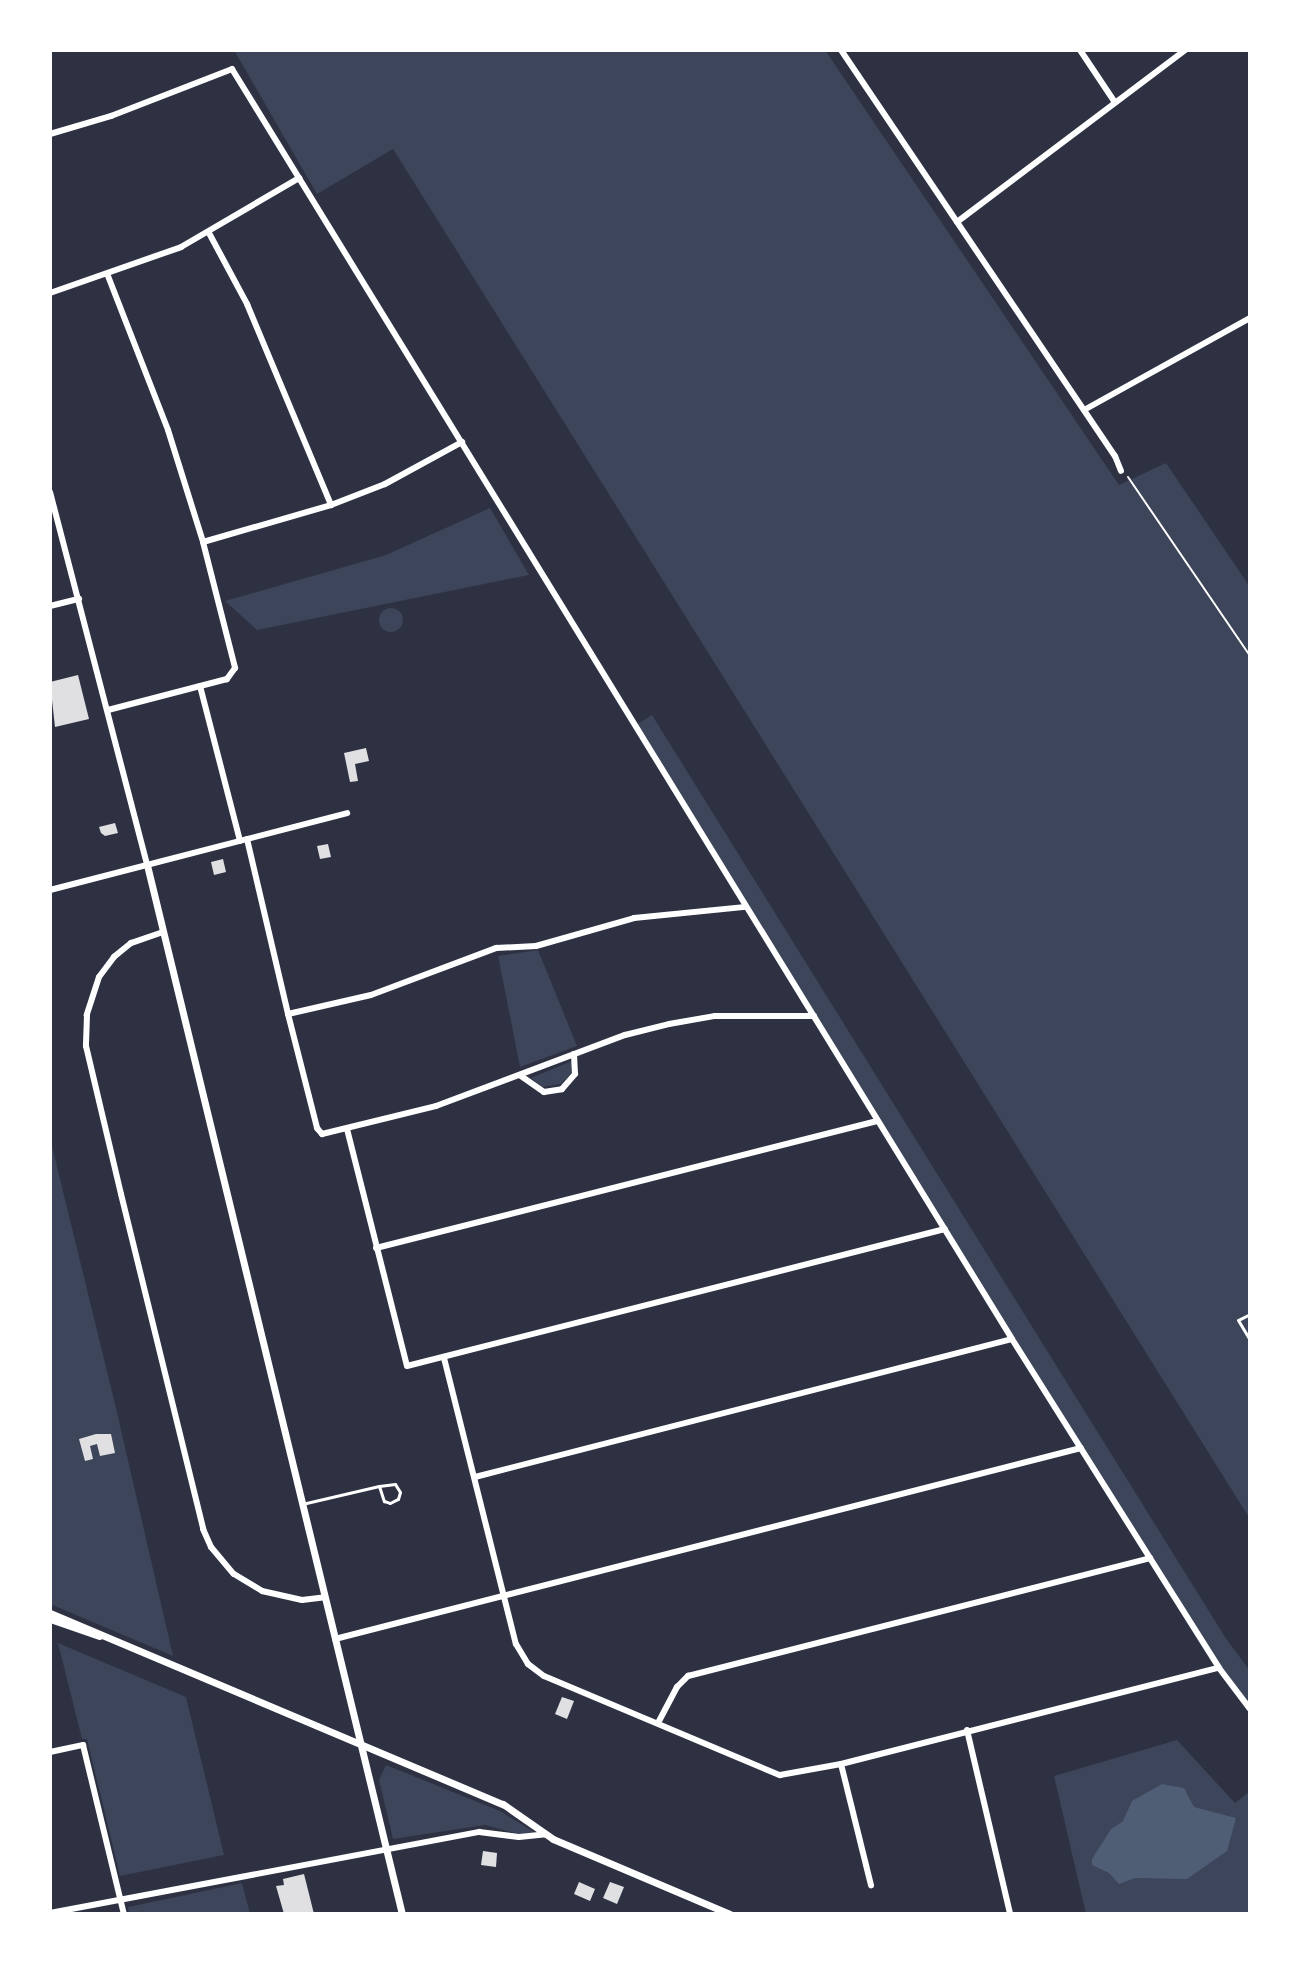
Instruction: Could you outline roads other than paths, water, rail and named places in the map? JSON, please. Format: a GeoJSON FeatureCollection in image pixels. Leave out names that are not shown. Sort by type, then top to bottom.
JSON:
{"type":"FeatureCollection","features":[{"type":"Feature","properties":{"kind":"street"},"geometry":{"type":"LineString","coordinates":[[841,50],[1124,473]]}},
{"type":"Feature","properties":{"kind":"street"},"geometry":{"type":"LineString","coordinates":[[1080,50],[1114,101]]}},
{"type":"Feature","properties":{"kind":"street"},"geometry":{"type":"LineString","coordinates":[[957,222],[1185,50]]}},
{"type":"Feature","properties":{"kind":"street"},"geometry":{"type":"LineString","coordinates":[[50,134],[111,116],[232,69],[1012,1339],[1219,1668],[1250,1709]]}},
{"type":"Feature","properties":{"kind":"street"},"geometry":{"type":"LineString","coordinates":[[50,293],[108,276],[209,233],[299,178]]}},
{"type":"Feature","properties":{"kind":"street"},"geometry":{"type":"LineString","coordinates":[[209,233],[247,304],[331,505]]}},
{"type":"Feature","properties":{"kind":"street"},"geometry":{"type":"LineString","coordinates":[[108,276],[168,430],[203,542],[235,668],[227,679],[108,710]]}},
{"type":"Feature","properties":{"kind":"street"},"geometry":{"type":"LineString","coordinates":[[1084,410],[1250,318]]}},
{"type":"Feature","properties":{"kind":"street"},"geometry":{"type":"LineString","coordinates":[[203,542],[331,505],[385,484],[462,442]]}},
{"type":"Feature","properties":{"kind":"street"},"geometry":{"type":"LineString","coordinates":[[50,492],[147,865],[402,1914]]}},
{"type":"Feature","properties":{"kind":"street"},"geometry":{"type":"LineString","coordinates":[[50,606],[79,599]]}},
{"type":"Feature","properties":{"kind":"street"},"geometry":{"type":"LineString","coordinates":[[200,686],[244,840],[319,1132],[329,1134],[436,1106],[625,1035],[715,1016],[814,1016]]}},
{"type":"Feature","properties":{"kind":"street"},"geometry":{"type":"LineString","coordinates":[[50,890],[347,813]]}},
{"type":"Feature","properties":{"kind":"street"},"geometry":{"type":"LineString","coordinates":[[288,1014],[386,990],[496,948],[536,946],[634,918],[745,907]]}},
{"type":"Feature","properties":{"kind":"street"},"geometry":{"type":"LineString","coordinates":[[163,932],[131,943],[114,957],[99,977],[87,1015],[86,1046],[121,1194],[203,1529],[211,1547],[234,1574],[262,1591],[302,1600],[325,1597]]}},
{"type":"Feature","properties":{"kind":"street"},"geometry":{"type":"LineString","coordinates":[[521,1076],[544,1092],[562,1089],[575,1074],[574,1054]]}},
{"type":"Feature","properties":{"kind":"street"},"geometry":{"type":"LineString","coordinates":[[376,1248],[877,1121]]}},
{"type":"Feature","properties":{"kind":"street"},"geometry":{"type":"LineString","coordinates":[[347,1129],[407,1366],[945,1229]]}},
{"type":"Feature","properties":{"kind":"street"},"geometry":{"type":"LineString","coordinates":[[475,1477],[1012,1339]]}},
{"type":"Feature","properties":{"kind":"street"},"geometry":{"type":"LineString","coordinates":[[444,1358],[516,1644],[537,1671],[780,1775],[841,1764],[1219,1668]]}},
{"type":"Feature","properties":{"kind":"street"},"geometry":{"type":"LineString","coordinates":[[335,1639],[1081,1448]]}},
{"type":"Feature","properties":{"kind":"street"},"geometry":{"type":"LineString","coordinates":[[658,1723],[677,1687],[688,1676],[1150,1558]]}},
{"type":"Feature","properties":{"kind":"street"},"geometry":{"type":"LineString","coordinates":[[50,1613],[361,1747],[503,1804],[549,1837],[730,1914]]}},
{"type":"Feature","properties":{"kind":"street"},"geometry":{"type":"LineString","coordinates":[[50,1619],[99,1636]]}},
{"type":"Feature","properties":{"kind":"street"},"geometry":{"type":"LineString","coordinates":[[967,1730],[1010,1914]]}},
{"type":"Feature","properties":{"kind":"street"},"geometry":{"type":"LineString","coordinates":[[50,1752],[83,1745],[124,1914]]}},
{"type":"Feature","properties":{"kind":"street"},"geometry":{"type":"LineString","coordinates":[[841,1764],[871,1885]]}},
{"type":"Feature","properties":{"kind":"street"},"geometry":{"type":"LineString","coordinates":[[50,1913],[479,1832],[549,1837]]}},
{"type":"Feature","properties":{"kind":"lane"},"geometry":{"type":"LineString","coordinates":[[1250,1314],[1238,1320],[1250,1340]]}},
{"type":"Feature","properties":{"kind":"lane"},"geometry":{"type":"LineString","coordinates":[[302,1504],[379,1486],[395,1484],[400,1492],[398,1499],[390,1503],[384,1501],[379,1486]]}}]}
